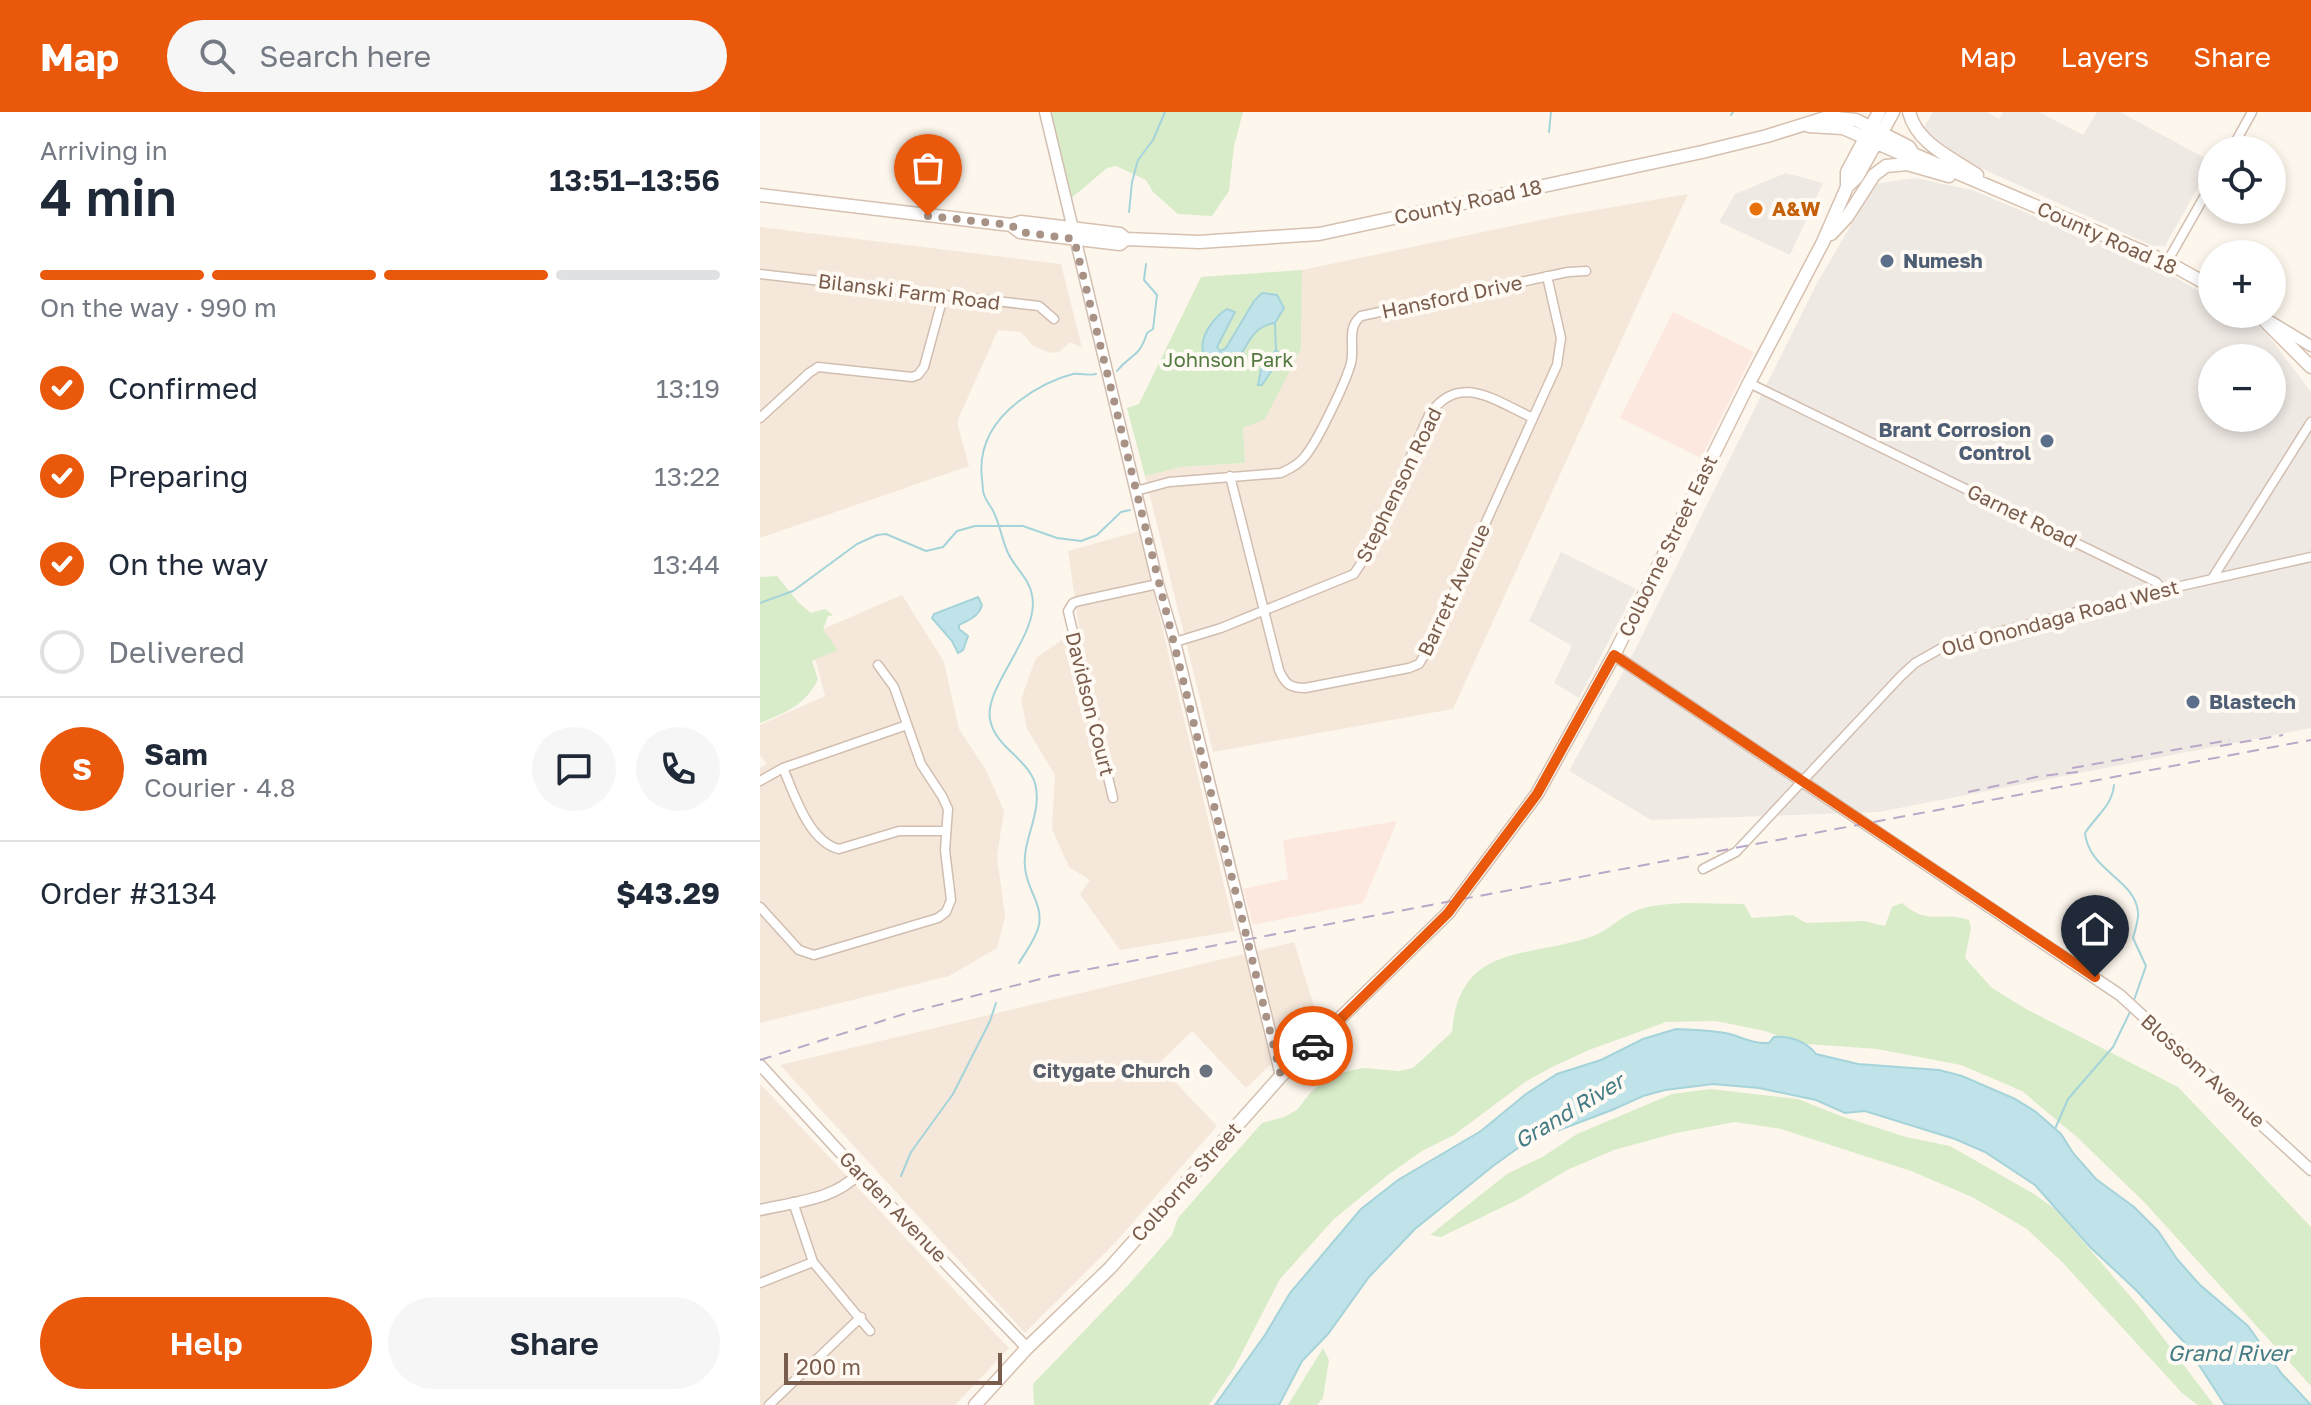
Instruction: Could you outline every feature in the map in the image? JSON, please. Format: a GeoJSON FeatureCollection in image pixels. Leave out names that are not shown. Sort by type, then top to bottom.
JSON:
{"type":"FeatureCollection","features":[{"type":"Feature","properties":{"kind":"main road"},"geometry":{"type":"LineString","coordinates":[[1762,137],[1820,112]]}},
{"type":"Feature","properties":{"kind":"main road","name":"Colborne Street East"},"geometry":{"type":"LineString","coordinates":[[1873,135],[1879,112]]}},
{"type":"Feature","properties":{"kind":"main road","name":"Colborne Street East"},"geometry":{"type":"LineString","coordinates":[[1400,962],[1448,913],[1537,794],[1614,655],[1823,242],[1847,187],[1847,172],[1893,112]]}},
{"type":"Feature","properties":{"kind":"main road"},"geometry":{"type":"LineString","coordinates":[[1909,112],[1915,130],[1924,140],[2003,192]]}},
{"type":"Feature","properties":{"kind":"main road","name":"County Road 18"},"geometry":{"type":"LineString","coordinates":[[760,195],[1011,225],[1020,232],[1120,234],[1126,239],[1199,242],[1319,234],[1702,152],[1833,117],[1851,118],[1904,155],[1913,154],[2003,192],[2167,262],[2198,279]]}},
{"type":"Feature","properties":{"kind":"main road"},"geometry":{"type":"LineString","coordinates":[[1823,242],[1847,217],[1874,175],[1892,164],[1914,166],[2003,192]]}},
{"type":"Feature","properties":{"kind":"main road"},"geometry":{"type":"LineString","coordinates":[[2273,328],[2311,367]]}},
{"type":"Feature","properties":{"kind":"main road","name":"Colborne Street"},"geometry":{"type":"LineString","coordinates":[[975,1405],[1027,1348],[1110,1268],[1281,1076],[1400,962]]}},
{"type":"Feature","properties":{"kind":"street"},"geometry":{"type":"LineString","coordinates":[[1045,112],[1158,584],[1175,642],[1281,1076]]}},
{"type":"Feature","properties":{"kind":"street"},"geometry":{"type":"LineString","coordinates":[[2239,136],[2252,112]]}},
{"type":"Feature","properties":{"kind":"street"},"geometry":{"type":"LineString","coordinates":[[2167,262],[2198,208]]}},
{"type":"Feature","properties":{"kind":"street","name":"Hansford Drive"},"geometry":{"type":"LineString","coordinates":[[1136,491],[1169,482],[1281,473],[1295,466],[1307,455],[1351,363],[1352,328],[1361,316],[1547,276],[1586,271]]}},
{"type":"Feature","properties":{"kind":"street","name":"Bilanski Farm Road"},"geometry":{"type":"LineString","coordinates":[[760,274],[1039,306],[1054,319]]}},
{"type":"Feature","properties":{"kind":"street","name":"Barrett Avenue"},"geometry":{"type":"LineString","coordinates":[[1230,476],[1283,679],[1293,688],[1305,688],[1419,664],[1430,646],[1557,365],[1560,331],[1547,276]]}},
{"type":"Feature","properties":{"kind":"street"},"geometry":{"type":"LineString","coordinates":[[760,418],[818,367],[912,377],[918,375],[943,297]]}},
{"type":"Feature","properties":{"kind":"street"},"geometry":{"type":"LineString","coordinates":[[2282,328],[2311,346]]}},
{"type":"Feature","properties":{"kind":"street","name":"Garnet Road"},"geometry":{"type":"LineString","coordinates":[[1749,383],[2156,582],[2163,590]]}},
{"type":"Feature","properties":{"kind":"street","name":"Stephenson Road"},"geometry":{"type":"LineString","coordinates":[[1175,642],[1221,628],[1354,574],[1368,553],[1429,415],[1438,402],[1449,395],[1474,392],[1533,418]]}},
{"type":"Feature","properties":{"kind":"street"},"geometry":{"type":"LineString","coordinates":[[2212,579],[2311,422]]}},
{"type":"Feature","properties":{"kind":"street","name":"Old Onondaga Road West"},"geometry":{"type":"LineString","coordinates":[[1703,869],[1736,852],[1900,677],[1947,645],[2163,590],[2311,557]]}},
{"type":"Feature","properties":{"kind":"street","name":"Davidson Court"},"geometry":{"type":"LineString","coordinates":[[1113,798],[1068,611],[1079,601],[1158,584]]}},
{"type":"Feature","properties":{"kind":"street","name":"Blossom Avenue"},"geometry":{"type":"LineString","coordinates":[[1614,655],[2120,995],[2311,1170]]}},
{"type":"Feature","properties":{"kind":"street"},"geometry":{"type":"LineString","coordinates":[[760,907],[797,948],[811,954],[938,918],[951,903],[945,831],[948,817],[946,802],[921,764],[894,687],[878,665]]}},
{"type":"Feature","properties":{"kind":"street"},"geometry":{"type":"LineString","coordinates":[[760,781],[783,768],[907,725]]}},
{"type":"Feature","properties":{"kind":"street"},"geometry":{"type":"LineString","coordinates":[[783,768],[807,821],[832,847],[846,848],[899,831],[945,831]]}},
{"type":"Feature","properties":{"kind":"street","name":"Garden Avenue"},"geometry":{"type":"LineString","coordinates":[[760,1065],[1027,1348]]}},
{"type":"Feature","properties":{"kind":"street"},"geometry":{"type":"LineString","coordinates":[[760,1210],[841,1190],[859,1173]]}},
{"type":"Feature","properties":{"kind":"street"},"geometry":{"type":"LineString","coordinates":[[793,1202],[813,1262],[870,1331]]}},
{"type":"Feature","properties":{"kind":"street"},"geometry":{"type":"LineString","coordinates":[[760,1283],[813,1262]]}},
{"type":"Feature","properties":{"kind":"street"},"geometry":{"type":"LineString","coordinates":[[769,1405],[861,1317]]}},
{"type":"Feature","properties":{"kind":"shaded area"},"geometry":{"type":"Polygon","coordinates":[[[1933,112],[1987,112],[1999,119],[2003,112],[2039,112],[2083,135],[2097,112],[2120,112],[2198,154],[2198,187],[2165,246],[2153,246],[1952,155],[1923,129],[1933,112]]]}},
{"type":"Feature","properties":{"kind":"shaded area"},"geometry":{"type":"Polygon","coordinates":[[[1786,173],[1823,183],[1790,255],[1719,222],[1735,194],[1786,173]]]}},
{"type":"Feature","properties":{"kind":"shaded area"},"geometry":{"type":"Polygon","coordinates":[[[1915,178],[1972,190],[2161,269],[2198,291],[2198,328],[2260,328],[2265,331],[2275,344],[2198,344],[2198,432],[2286,432],[2286,359],[2311,392],[2311,728],[1879,812],[1651,820],[1569,771],[1634,652],[1816,285],[1875,184],[1915,178]]]}},
{"type":"Feature","properties":{"kind":"shaded area"},"geometry":{"type":"Polygon","coordinates":[[[1688,194],[1453,709],[1213,752],[1145,476],[1181,467],[1245,463],[1243,428],[1301,349],[1302,270],[1555,217],[1688,194]]]}},
{"type":"Feature","properties":{"kind":"shaded area"},"geometry":{"type":"Polygon","coordinates":[[[760,227],[1061,264],[1082,348],[1070,342],[1059,352],[1051,353],[1033,346],[1021,332],[998,330],[957,422],[969,466],[760,538],[760,227]]]}},
{"type":"Feature","properties":{"kind":"shaded area"},"geometry":{"type":"Polygon","coordinates":[[[1673,312],[1754,352],[1701,458],[1620,418],[1673,312]]]}},
{"type":"Feature","properties":{"kind":"shaded area"},"geometry":{"type":"Polygon","coordinates":[[[1139,531],[1235,931],[1120,950],[1080,894],[1090,880],[1069,867],[1052,829],[1055,775],[1027,729],[1021,699],[1036,658],[1079,628],[1068,551],[1139,531]]]}},
{"type":"Feature","properties":{"kind":"shaded area"},"geometry":{"type":"Polygon","coordinates":[[[1561,552],[1636,589],[1579,698],[1554,683],[1572,646],[1529,621],[1561,552]]]}},
{"type":"Feature","properties":{"kind":"shaded area"},"geometry":{"type":"Polygon","coordinates":[[[902,595],[944,662],[959,729],[986,770],[1004,811],[997,856],[1005,917],[997,948],[949,976],[760,1023],[760,768],[767,764],[760,755],[760,725],[825,696],[809,635],[902,595]]]}},
{"type":"Feature","properties":{"kind":"shaded area"},"geometry":{"type":"Polygon","coordinates":[[[1397,821],[1363,903],[1253,925],[1243,889],[1288,879],[1283,840],[1397,821]]]}},
{"type":"Feature","properties":{"kind":"shaded area"},"geometry":{"type":"Polygon","coordinates":[[[1294,942],[1318,1019],[1246,1088],[1192,1031],[1158,1064],[1217,1126],[1115,1243],[1025,1333],[780,1065],[1294,942]]]}},
{"type":"Feature","properties":{"kind":"shaded area"},"geometry":{"type":"Polygon","coordinates":[[[760,1084],[1009,1348],[955,1405],[760,1405],[760,1084]]]}},
{"type":"Feature","properties":{"kind":"green space"},"geometry":{"type":"Polygon","coordinates":[[[1046,112],[1243,112],[1234,146],[1229,191],[1212,216],[1178,214],[1153,192],[1146,180],[1116,166],[1107,168],[1068,201],[1046,112]]]}},
{"type":"Feature","properties":{"kind":"green space","name":"Johnson Park"},"geometry":{"type":"Polygon","coordinates":[[[1302,270],[1301,349],[1265,419],[1243,428],[1245,463],[1181,467],[1145,476],[1127,408],[1139,404],[1201,277],[1302,270]]]}},
{"type":"Feature","properties":{"kind":"green space"},"geometry":{"type":"Polygon","coordinates":[[[777,576],[811,613],[825,609],[833,615],[828,616],[823,630],[838,650],[812,661],[818,679],[801,702],[760,723],[760,577],[777,576]]]}},
{"type":"Feature","properties":{"kind":"green space"},"geometry":{"type":"Polygon","coordinates":[[[1683,903],[1744,904],[1752,918],[1793,915],[1806,923],[1864,921],[1885,926],[1892,907],[1902,903],[1920,914],[1969,920],[1971,928],[1965,958],[1992,988],[2026,1009],[2178,1087],[2311,1227],[2311,1386],[2145,1203],[2078,1138],[2022,1091],[1961,1065],[1877,1049],[1807,1044],[1716,1021],[1666,1022],[1552,1067],[1525,1082],[1454,1135],[1422,1151],[1388,1175],[1334,1219],[1280,1279],[1234,1368],[1209,1405],[1034,1405],[1033,1384],[1131,1282],[1172,1235],[1178,1218],[1262,1123],[1297,1110],[1311,1092],[1331,1075],[1363,1068],[1399,1071],[1413,1068],[1452,1032],[1457,1003],[1468,982],[1483,968],[1502,958],[1593,936],[1641,909],[1683,903]]]}},
{"type":"Feature","properties":{"kind":"green space"},"geometry":{"type":"Polygon","coordinates":[[[1710,1089],[1798,1099],[1906,1137],[1950,1146],[2034,1194],[2055,1209],[2142,1310],[2214,1405],[2198,1405],[2183,1394],[2063,1263],[2027,1229],[1972,1197],[1911,1171],[1781,1129],[1735,1122],[1676,1133],[1614,1150],[1567,1170],[1517,1200],[1441,1237],[1430,1235],[1507,1174],[1544,1156],[1577,1134],[1672,1094],[1710,1089]]]}},
{"type":"Feature","properties":{"kind":"green space"},"geometry":{"type":"Polygon","coordinates":[[[1323,1348],[1329,1360],[1323,1398],[1317,1405],[1288,1405],[1323,1348]]]}},
{"type":"Feature","properties":{"kind":"water"},"geometry":{"type":"Polygon","coordinates":[[[1262,293],[1277,295],[1284,308],[1275,323],[1266,325],[1254,334],[1230,368],[1207,360],[1203,352],[1205,334],[1218,316],[1227,309],[1235,312],[1217,347],[1220,351],[1226,348],[1262,293]]]}},
{"type":"Feature","properties":{"kind":"water"},"geometry":{"type":"Polygon","coordinates":[[[1276,350],[1279,353],[1276,364],[1262,385],[1258,385],[1261,369],[1276,350]]]}},
{"type":"Feature","properties":{"kind":"water"},"geometry":{"type":"Polygon","coordinates":[[[978,597],[982,605],[979,612],[959,625],[959,629],[968,636],[963,650],[958,653],[932,618],[934,614],[978,597]]]}},
{"type":"Feature","properties":{"kind":"water","name":"Grand River"},"geometry":{"type":"Polygon","coordinates":[[[1676,1029],[1730,1034],[1763,1043],[1769,1043],[1774,1037],[1792,1038],[1816,1054],[1858,1064],[1939,1070],[1962,1076],[2015,1099],[2061,1134],[2096,1179],[2134,1207],[2158,1231],[2199,1284],[2248,1326],[2281,1373],[2311,1405],[2225,1405],[2184,1342],[2136,1290],[2090,1247],[2035,1185],[1985,1152],[1955,1139],[1865,1111],[1845,1113],[1816,1100],[1759,1088],[1713,1084],[1643,1096],[1525,1143],[1415,1229],[1369,1277],[1328,1334],[1302,1361],[1279,1405],[1215,1405],[1265,1335],[1290,1293],[1361,1209],[1398,1180],[1481,1131],[1526,1094],[1557,1074],[1601,1060],[1643,1039],[1676,1029]]]}},
{"type":"Feature","properties":{"kind":"waterway"},"geometry":{"type":"LineString","coordinates":[[1129,212],[1138,160],[1153,140],[1165,112]]}},
{"type":"Feature","properties":{"kind":"waterway"},"geometry":{"type":"LineString","coordinates":[[1549,132],[1551,112]]}},
{"type":"Feature","properties":{"kind":"waterway"},"geometry":{"type":"LineString","coordinates":[[1117,371],[1138,352],[1147,333],[1153,329],[1157,295],[1144,280],[1146,264]]}},
{"type":"Feature","properties":{"kind":"waterway"},"geometry":{"type":"LineString","coordinates":[[1275,323],[1276,350]]}},
{"type":"Feature","properties":{"kind":"waterway"},"geometry":{"type":"LineString","coordinates":[[1019,963],[1033,940],[1040,917],[1025,867],[1026,846],[1037,794],[1031,774],[993,728],[990,706],[1028,626],[1033,610],[1032,595],[1028,583],[1008,553],[984,495],[982,456],[995,426],[1025,397],[1066,376],[1096,374]]}},
{"type":"Feature","properties":{"kind":"waterway"},"geometry":{"type":"LineString","coordinates":[[760,603],[793,591],[857,544],[877,535],[886,534],[926,551],[943,547],[957,531],[975,526],[1023,526],[1057,538],[1081,541],[1097,535],[1121,512],[1130,510]]}},
{"type":"Feature","properties":{"kind":"waterway"},"geometry":{"type":"LineString","coordinates":[[2114,785],[2107,805],[2085,833],[2095,857],[2135,901],[2138,915],[2133,938],[2146,966],[2134,1000]]}},
{"type":"Feature","properties":{"kind":"waterway"},"geometry":{"type":"LineString","coordinates":[[901,1176],[911,1152],[953,1094],[996,1003]]}},
{"type":"Feature","properties":{"kind":"waterway"},"geometry":{"type":"LineString","coordinates":[[2055,1129],[2068,1099],[2113,1047],[2131,1010]]}},
{"type":"Feature","properties":{"kind":"railway"},"geometry":{"type":"LineString","coordinates":[[2220,746],[2283,735]]}},
{"type":"Feature","properties":{"kind":"railway"},"geometry":{"type":"LineString","coordinates":[[2072,768],[2230,740]]}},
{"type":"Feature","properties":{"kind":"railway"},"geometry":{"type":"LineString","coordinates":[[760,1060],[907,1013],[1052,976],[2311,740]]}},
{"type":"Feature","properties":{"kind":"railway"},"geometry":{"type":"LineString","coordinates":[[1968,792],[2041,776],[2086,771]]}},
{"type":"Feature","properties":{"kind":"way so far"},"geometry":{"type":"LineString","coordinates":[[928,216],[1011,225],[1020,232],[1074,239],[1281,1076],[1313,1046]]}},
{"type":"Feature","properties":{"kind":"place","name":"A&W"},"geometry":{"type":"Point","coordinates":[1756,209]}},
{"type":"Feature","properties":{"kind":"place","name":"Numesh"},"geometry":{"type":"Point","coordinates":[1887,261]}},
{"type":"Feature","properties":{"kind":"place","name":"Brant Corrosion Control"},"geometry":{"type":"Point","coordinates":[2047,441]}},
{"type":"Feature","properties":{"kind":"place","name":"Blastech"},"geometry":{"type":"Point","coordinates":[2193,702]}},
{"type":"Feature","properties":{"kind":"place","name":"Citygate Church"},"geometry":{"type":"Point","coordinates":[1206,1071]}},
{"type":"Feature","properties":{"kind":"route"},"geometry":{"type":"LineString","coordinates":[[1313,1046],[1448,913],[1537,794],[1614,655],[2095,977]]}}]}
